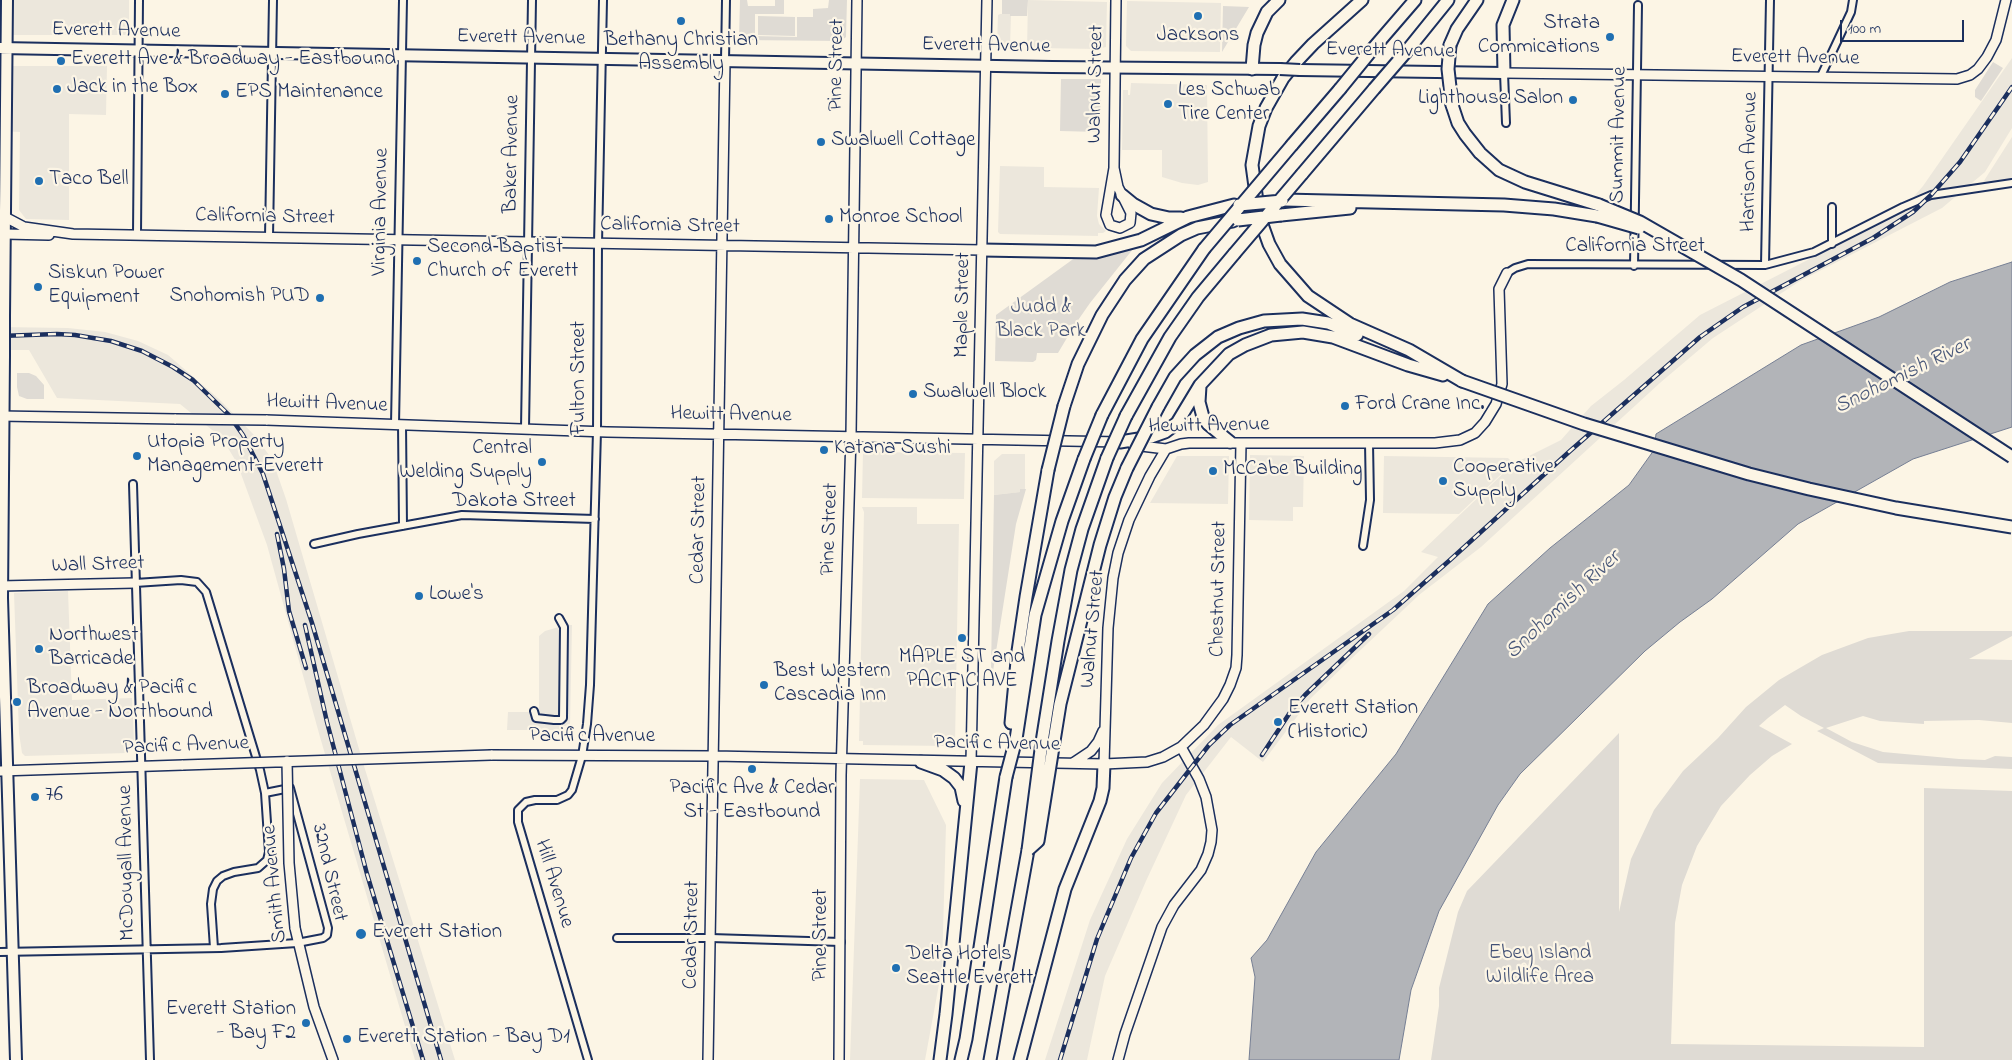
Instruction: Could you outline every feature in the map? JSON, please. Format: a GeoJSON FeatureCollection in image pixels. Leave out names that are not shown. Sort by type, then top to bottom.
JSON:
{"type":"FeatureCollection","features":[{"type":"Feature","properties":{"kind":"highway"},"geometry":{"type":"LineString","coordinates":[[1252,68],[1254,46],[1259,27],[1266,12],[1279,0]]}},
{"type":"Feature","properties":{"kind":"highway"},"geometry":{"type":"LineString","coordinates":[[1362,0],[1296,62],[1283,78],[1266,108],[1259,126],[1252,165],[1253,186],[1259,216],[1269,244],[1280,264],[1308,296],[1350,324],[1409,350],[1462,381]]}},
{"type":"Feature","properties":{"kind":"highway"},"geometry":{"type":"LineString","coordinates":[[961,1060],[966,1039],[1006,778],[1035,614],[1062,521],[1102,415],[1142,339],[1204,249],[1415,0]]}},
{"type":"Feature","properties":{"kind":"highway"},"geometry":{"type":"LineString","coordinates":[[990,1060],[1028,850],[1038,841],[1058,641],[1071,570],[1082,530],[1107,458],[1126,416],[1170,337],[1198,297],[1448,0]]}},
{"type":"Feature","properties":{"kind":"highway"},"geometry":{"type":"LineString","coordinates":[[1477,0],[1457,29],[1450,45],[1448,69],[1452,105],[1458,123],[1465,134],[1480,153],[1499,170],[1666,238],[1741,280],[2012,457]]}},
{"type":"Feature","properties":{"kind":"highway"},"geometry":{"type":"LineString","coordinates":[[1504,72],[1503,26],[1514,0]]}},
{"type":"Feature","properties":{"kind":"highway"},"geometry":{"type":"LineString","coordinates":[[1122,195],[1151,214],[1177,218],[1234,205],[1284,200],[1532,207],[1570,211],[1598,211]]}},
{"type":"Feature","properties":{"kind":"highway"},"geometry":{"type":"LineString","coordinates":[[1013,740],[1019,642],[1048,470],[1064,406],[1078,364],[1102,315],[1125,280],[1144,260],[1181,235],[1197,228],[1238,220],[1399,203]]}},
{"type":"Feature","properties":{"kind":"highway"},"geometry":{"type":"LineString","coordinates":[[982,250],[1096,252],[1141,240],[1188,216]]}},
{"type":"Feature","properties":{"kind":"highway"},"geometry":{"type":"LineString","coordinates":[[1048,742],[1060,704],[1100,545],[1115,497],[1127,468],[1158,407],[1175,377],[1194,355],[1207,344],[1239,328],[1264,321],[1302,319],[1328,323],[1462,381]]}},
{"type":"Feature","properties":{"kind":"highway"},"geometry":{"type":"LineString","coordinates":[[1120,442],[1152,437],[1177,423],[1200,385],[1229,354],[1245,344],[1271,335],[1302,332],[1333,337],[1408,365],[1462,381],[1584,424],[1749,474],[1888,506],[2012,527]]}},
{"type":"Feature","properties":{"kind":"highway"},"geometry":{"type":"LineString","coordinates":[[1200,385],[1199,402],[1203,418],[1208,424],[1236,443]]}},
{"type":"Feature","properties":{"kind":"highway"},"geometry":{"type":"LineString","coordinates":[[921,762],[943,770],[954,778],[961,787],[966,813]]}},
{"type":"Feature","properties":{"kind":"highway"},"geometry":{"type":"LineString","coordinates":[[940,1060],[971,762]]}},
{"type":"Feature","properties":{"kind":"highway"},"geometry":{"type":"LineString","coordinates":[[1020,1060],[1065,889],[1100,801],[1103,788],[1104,764]]}},
{"type":"Feature","properties":{"kind":"main road"},"geometry":{"type":"LineString","coordinates":[[7,0],[3,48],[5,216],[2,253],[4,356],[1,416],[1,586],[4,771],[16,1060]]}},
{"type":"Feature","properties":{"kind":"main road","name":"Everett Avenue"},"geometry":{"type":"LineString","coordinates":[[3,48],[855,64],[1504,72]]}},
{"type":"Feature","properties":{"kind":"street"},"geometry":{"type":"LineString","coordinates":[[137,234],[139,0]]}},
{"type":"Feature","properties":{"kind":"street"},"geometry":{"type":"LineString","coordinates":[[269,237],[273,0]]}},
{"type":"Feature","properties":{"kind":"street","name":"Virginia Avenue"},"geometry":{"type":"LineString","coordinates":[[399,424],[398,240],[403,0]]}},
{"type":"Feature","properties":{"kind":"street","name":"Baker Avenue"},"geometry":{"type":"LineString","coordinates":[[525,428],[532,0]]}},
{"type":"Feature","properties":{"kind":"street","name":"Fulton Street"},"geometry":{"type":"LineString","coordinates":[[582,756],[590,685],[595,519],[603,0]]}},
{"type":"Feature","properties":{"kind":"street","name":"Cedar Street"},"geometry":{"type":"LineString","coordinates":[[708,1060],[726,0]]}},
{"type":"Feature","properties":{"kind":"street","name":"Pine Street"},"geometry":{"type":"LineString","coordinates":[[839,1060],[841,760],[851,435],[857,0]]}},
{"type":"Feature","properties":{"kind":"street","name":"Maple Street"},"geometry":{"type":"LineString","coordinates":[[971,762],[987,0]]}},
{"type":"Feature","properties":{"kind":"street","name":"Walnut Street"},"geometry":{"type":"LineString","coordinates":[[1114,168],[1118,187],[1129,207],[1132,217],[1126,226],[1120,228],[1110,225],[1106,215],[1114,168],[1116,0]]}},
{"type":"Feature","properties":{"kind":"street","name":"Harrison Avenue"},"geometry":{"type":"LineString","coordinates":[[1765,265],[1770,0]]}},
{"type":"Feature","properties":{"kind":"street"},"geometry":{"type":"LineString","coordinates":[[1820,78],[1851,12],[1853,0]]}},
{"type":"Feature","properties":{"kind":"street","name":"Everett Avenue"},"geometry":{"type":"LineString","coordinates":[[1504,72],[1637,76],[1948,79],[1970,75],[1978,69],[1987,57],[1996,40],[2006,0]]}},
{"type":"Feature","properties":{"kind":"street","name":"Summit Avenue"},"geometry":{"type":"LineString","coordinates":[[1634,266],[1638,5]]}},
{"type":"Feature","properties":{"kind":"street"},"geometry":{"type":"LineString","coordinates":[[1504,72],[1506,123]]}},
{"type":"Feature","properties":{"kind":"street","name":"California Street"},"geometry":{"type":"LineString","coordinates":[[1507,273],[1514,268],[1528,264],[1634,266],[1765,265],[1814,252],[1931,195],[2012,183]]}},
{"type":"Feature","properties":{"kind":"street"},"geometry":{"type":"LineString","coordinates":[[1832,207],[1832,244]]}},
{"type":"Feature","properties":{"kind":"street","name":"California Street"},"geometry":{"type":"LineString","coordinates":[[5,216],[24,228],[58,233],[982,250]]}},
{"type":"Feature","properties":{"kind":"street","name":"California Street"},"geometry":{"type":"LineString","coordinates":[[3,232],[47,235],[58,233]]}},
{"type":"Feature","properties":{"kind":"street","name":"Hewitt Avenue"},"geometry":{"type":"LineString","coordinates":[[1,416],[266,420],[597,431],[1120,442],[1166,449],[1180,444],[1434,443],[1460,440],[1474,433],[1485,422],[1496,404],[1502,384],[1499,289],[1507,273]]}},
{"type":"Feature","properties":{"kind":"street"},"geometry":{"type":"LineString","coordinates":[[399,424],[403,526]]}},
{"type":"Feature","properties":{"kind":"street","name":"Chestnut Street"},"geometry":{"type":"LineString","coordinates":[[1180,747],[1204,725],[1223,699],[1236,668],[1238,645],[1236,443]]}},
{"type":"Feature","properties":{"kind":"street"},"geometry":{"type":"LineString","coordinates":[[1363,546],[1370,500],[1370,443]]}},
{"type":"Feature","properties":{"kind":"street","name":"Walnut Street"},"geometry":{"type":"LineString","coordinates":[[1104,764],[1108,619],[1113,578],[1118,553],[1140,495],[1166,449]]}},
{"type":"Feature","properties":{"kind":"street","name":"McDougall Avenue"},"geometry":{"type":"LineString","coordinates":[[133,484],[150,1060]]}},
{"type":"Feature","properties":{"kind":"street","name":"Dakota Street"},"geometry":{"type":"LineString","coordinates":[[314,544],[358,534],[462,516],[595,519]]}},
{"type":"Feature","properties":{"kind":"street","name":"Wall Street"},"geometry":{"type":"LineString","coordinates":[[1,586],[181,580],[196,582],[206,592],[260,770],[265,793]]}},
{"type":"Feature","properties":{"kind":"street"},"geometry":{"type":"LineString","coordinates":[[534,711],[536,718],[554,720],[561,720],[563,718],[564,626],[559,618]]}},
{"type":"Feature","properties":{"kind":"street"},"geometry":{"type":"LineString","coordinates":[[1073,763],[1091,751],[1105,728]]}},
{"type":"Feature","properties":{"kind":"street"},"geometry":{"type":"LineString","coordinates":[[1118,1060],[1124,1034],[1162,927],[1174,905],[1201,870],[1211,842],[1212,830],[1204,792],[1199,778],[1180,747]]}},
{"type":"Feature","properties":{"kind":"street","name":"Pacific Avenue"},"geometry":{"type":"LineString","coordinates":[[4,771],[491,755],[714,756],[921,762],[1104,764],[1147,762],[1163,757],[1180,747]]}},
{"type":"Feature","properties":{"kind":"street","name":"Hill Avenue"},"geometry":{"type":"LineString","coordinates":[[582,756],[574,786],[568,795],[557,800],[526,802],[518,810],[518,822],[588,1060]]}},
{"type":"Feature","properties":{"kind":"street","name":"Smith Avenue"},"geometry":{"type":"LineString","coordinates":[[287,761],[289,864],[297,943],[314,1007],[333,1060]]}},
{"type":"Feature","properties":{"kind":"street","name":"32nd Street"},"geometry":{"type":"LineString","coordinates":[[0,952],[214,948],[297,943],[323,938],[327,935],[328,928],[290,788],[265,793]]}},
{"type":"Feature","properties":{"kind":"street"},"geometry":{"type":"LineString","coordinates":[[214,948],[211,904],[213,889],[217,881],[223,876],[234,872],[258,868],[267,860],[269,852],[265,793]]}},
{"type":"Feature","properties":{"kind":"street"},"geometry":{"type":"LineString","coordinates":[[617,938],[711,938],[841,942]]}},
{"type":"Feature","properties":{"kind":"shaded area"},"geometry":{"type":"Polygon","coordinates":[[[0,0],[129,0],[129,35],[0,35],[0,0]]]}},
{"type":"Feature","properties":{"kind":"shaded area"},"geometry":{"type":"Polygon","coordinates":[[[1028,0],[1107,2],[1106,47],[1097,49],[1037,48],[1036,51],[1027,50],[1028,0]]]}},
{"type":"Feature","properties":{"kind":"shaded area"},"geometry":{"type":"Polygon","coordinates":[[[1127,1],[1221,3],[1220,52],[1131,51],[1126,46],[1127,1]]]}},
{"type":"Feature","properties":{"kind":"shaded area"},"geometry":{"type":"Polygon","coordinates":[[[1011,14],[1010,48],[1000,48],[1000,45],[997,45],[998,15],[1011,14]]]}},
{"type":"Feature","properties":{"kind":"shaded area"},"geometry":{"type":"Polygon","coordinates":[[[2012,58],[2012,128],[1985,172],[1942,208],[1800,281],[1713,338],[1661,382],[1481,547],[1419,595],[1351,659],[1311,698],[1263,762],[1231,737],[1186,795],[1146,881],[1105,976],[1087,1060],[1045,1060],[1090,920],[1127,839],[1162,783],[1218,725],[1404,591],[1438,557],[1421,552],[1513,464],[1561,440],[1591,406],[1700,315],[1884,221],[1904,208],[1923,186],[2012,58]]]}},
{"type":"Feature","properties":{"kind":"shaded area"},"geometry":{"type":"Polygon","coordinates":[[[0,66],[107,66],[106,115],[69,114],[69,220],[26,219],[19,210],[20,132],[0,131],[0,66]]]}},
{"type":"Feature","properties":{"kind":"shaded area"},"geometry":{"type":"Polygon","coordinates":[[[1131,83],[1207,85],[1208,182],[1198,185],[1182,183],[1162,177],[1162,150],[1122,150],[1123,90],[1128,90],[1128,95],[1130,95],[1131,83]]]}},
{"type":"Feature","properties":{"kind":"shaded area"},"geometry":{"type":"Polygon","coordinates":[[[2012,137],[2012,183],[1980,187],[2012,137]]]}},
{"type":"Feature","properties":{"kind":"shaded area"},"geometry":{"type":"Polygon","coordinates":[[[1000,166],[1044,167],[1044,187],[1099,188],[1097,216],[1099,224],[1106,231],[1098,233],[1098,236],[1000,234],[998,232],[1000,166]]]}},
{"type":"Feature","properties":{"kind":"shaded area"},"geometry":{"type":"Polygon","coordinates":[[[0,327],[68,328],[105,332],[138,341],[168,355],[219,399],[254,435],[272,459],[286,499],[364,766],[455,1060],[415,1060],[320,737],[267,545],[237,463],[222,438],[180,404],[57,398],[29,350],[0,350],[0,327]]]}},
{"type":"Feature","properties":{"kind":"shaded area"},"geometry":{"type":"Polygon","coordinates":[[[863,452],[965,453],[964,499],[862,498],[863,452]]]}},
{"type":"Feature","properties":{"kind":"shaded area"},"geometry":{"type":"Polygon","coordinates":[[[1002,454],[1025,454],[1025,489],[1020,489],[1020,492],[994,495],[994,461],[1002,454]]]}},
{"type":"Feature","properties":{"kind":"shaded area"},"geometry":{"type":"Polygon","coordinates":[[[1250,455],[1304,456],[1303,507],[1293,507],[1293,521],[1249,520],[1250,455]]]}},
{"type":"Feature","properties":{"kind":"shaded area"},"geometry":{"type":"Polygon","coordinates":[[[1177,456],[1229,456],[1228,504],[1150,503],[1177,456]]]}},
{"type":"Feature","properties":{"kind":"shaded area"},"geometry":{"type":"Polygon","coordinates":[[[1384,456],[1508,458],[1513,463],[1459,514],[1383,513],[1384,456]]]}},
{"type":"Feature","properties":{"kind":"shaded area"},"geometry":{"type":"Polygon","coordinates":[[[862,507],[917,507],[917,524],[959,524],[955,743],[950,744],[950,746],[863,745],[863,741],[859,741],[864,512],[862,507]]]}},
{"type":"Feature","properties":{"kind":"shaded area"},"geometry":{"type":"Polygon","coordinates":[[[68,591],[72,700],[132,698],[134,741],[127,753],[25,756],[22,753],[19,733],[14,593],[68,591]]]}},
{"type":"Feature","properties":{"kind":"shaded area"},"geometry":{"type":"Polygon","coordinates":[[[572,625],[570,726],[564,726],[563,730],[507,730],[508,712],[539,712],[539,636],[545,631],[572,625]]]}},
{"type":"Feature","properties":{"kind":"shaded area"},"geometry":{"type":"Polygon","coordinates":[[[860,779],[924,780],[946,825],[942,968],[925,1060],[850,1060],[860,779]]]}},
{"type":"Feature","properties":{"kind":"green space"},"geometry":{"type":"Polygon","coordinates":[[[740,0],[747,0],[748,6],[775,6],[775,0],[784,0],[784,14],[755,14],[755,36],[797,37],[797,17],[813,17],[813,9],[828,8],[829,0],[847,0],[846,37],[841,41],[741,40],[739,38],[740,0]]]}},
{"type":"Feature","properties":{"kind":"green space"},"geometry":{"type":"Polygon","coordinates":[[[1002,0],[1028,0],[1027,16],[1002,14],[1002,0]]]}},
{"type":"Feature","properties":{"kind":"green space"},"geometry":{"type":"Polygon","coordinates":[[[1223,6],[1249,7],[1222,52],[1223,6]]]}},
{"type":"Feature","properties":{"kind":"green space"},"geometry":{"type":"Polygon","coordinates":[[[758,16],[795,17],[795,36],[758,35],[758,16]]]}},
{"type":"Feature","properties":{"kind":"green space"},"geometry":{"type":"Polygon","coordinates":[[[1993,62],[2003,68],[1981,101],[1975,97],[1975,90],[1993,62]]]}},
{"type":"Feature","properties":{"kind":"green space"},"geometry":{"type":"Polygon","coordinates":[[[1061,79],[1101,79],[1100,132],[1060,131],[1061,79]]]}},
{"type":"Feature","properties":{"kind":"green space","name":"Judd & Black Park"},"geometry":{"type":"Polygon","coordinates":[[[1133,249],[1090,303],[1058,353],[1037,353],[1036,360],[1033,362],[995,361],[996,315],[1076,257],[1097,257],[1133,249]]]}},
{"type":"Feature","properties":{"kind":"green space"},"geometry":{"type":"Polygon","coordinates":[[[17,373],[29,373],[36,376],[44,385],[44,399],[27,399],[19,396],[17,373]]]}},
{"type":"Feature","properties":{"kind":"green space"},"geometry":{"type":"Polygon","coordinates":[[[1020,489],[1026,489],[1016,524],[993,671],[991,671],[994,495],[1020,492],[1020,489]]]}},
{"type":"Feature","properties":{"kind":"green space","name":"Ebey Island Wildlife Area"},"geometry":{"type":"Polygon","coordinates":[[[1909,631],[2012,631],[2012,636],[1969,659],[2012,660],[2012,723],[1979,720],[1924,721],[1924,724],[1880,721],[1863,716],[1826,728],[1852,742],[1883,752],[1959,759],[1985,760],[1995,756],[2012,757],[2012,769],[1878,763],[1817,731],[1824,728],[1785,705],[1768,718],[1759,726],[1792,744],[1772,756],[1750,775],[1721,806],[1697,846],[1682,885],[1675,923],[1671,1044],[1924,1047],[1924,788],[2012,791],[2012,1060],[1431,1060],[1439,1006],[1439,988],[1458,912],[1467,891],[1619,733],[1619,912],[1631,859],[1654,810],[1683,771],[1718,738],[1746,707],[1779,680],[1822,655],[1868,638],[1909,631]]]}},
{"type":"Feature","properties":{"kind":"water","name":"Snohomish River"},"geometry":{"type":"Polygon","coordinates":[[[2012,262],[2012,427],[1913,459],[1798,524],[1712,599],[1645,651],[1520,774],[1498,805],[1439,911],[1411,990],[1399,1060],[1249,1060],[1255,977],[1251,958],[1267,940],[1316,852],[1396,754],[1488,604],[1550,548],[1629,485],[1654,450],[1656,434],[1801,345],[1879,317],[1950,282],[2012,262]]]}},
{"type":"Feature","properties":{"kind":"railway"},"geometry":{"type":"LineString","coordinates":[[1060,1060],[1097,939],[1131,858],[1156,813],[1209,745],[1230,725],[1393,610],[1700,337],[1743,307],[1873,238],[1913,212],[1960,162],[2012,87]]}},
{"type":"Feature","properties":{"kind":"railway"},"geometry":{"type":"LineString","coordinates":[[0,336],[75,335],[111,341],[142,351],[193,380],[229,415],[243,435],[263,474],[312,623],[441,1060]]}},
{"type":"Feature","properties":{"kind":"railway"},"geometry":{"type":"LineString","coordinates":[[277,534],[284,569],[289,611],[306,668]]}},
{"type":"Feature","properties":{"kind":"railway"},"geometry":{"type":"LineString","coordinates":[[305,625],[327,722],[367,874],[423,1060]]}},
{"type":"Feature","properties":{"kind":"railway"},"geometry":{"type":"LineString","coordinates":[[1262,755],[1291,711],[1305,695],[1369,634]]}},
{"type":"Feature","properties":{"kind":"place","name":"Jacksons"},"geometry":{"type":"Point","coordinates":[1198,16]}},
{"type":"Feature","properties":{"kind":"place","name":"Bethany Christian Assembly"},"geometry":{"type":"Point","coordinates":[681,21]}},
{"type":"Feature","properties":{"kind":"place","name":"Strata Commications"},"geometry":{"type":"Point","coordinates":[1610,37]}},
{"type":"Feature","properties":{"kind":"place","name":"Everett Ave & Broadway - Eastbound"},"geometry":{"type":"Point","coordinates":[61,61]}},
{"type":"Feature","properties":{"kind":"place","name":"Jack in the Box"},"geometry":{"type":"Point","coordinates":[57,89]}},
{"type":"Feature","properties":{"kind":"place","name":"EPS Maintenance"},"geometry":{"type":"Point","coordinates":[225,94]}},
{"type":"Feature","properties":{"kind":"place","name":"Lighthouse Salon"},"geometry":{"type":"Point","coordinates":[1573,100]}},
{"type":"Feature","properties":{"kind":"place","name":"Les Schwab Tire Center"},"geometry":{"type":"Point","coordinates":[1168,104]}},
{"type":"Feature","properties":{"kind":"place","name":"Swalwell Cottage"},"geometry":{"type":"Point","coordinates":[821,142]}},
{"type":"Feature","properties":{"kind":"place","name":"Taco Bell"},"geometry":{"type":"Point","coordinates":[39,181]}},
{"type":"Feature","properties":{"kind":"place","name":"Monroe School"},"geometry":{"type":"Point","coordinates":[829,219]}},
{"type":"Feature","properties":{"kind":"place","name":"Second Baptist Church of Everett"},"geometry":{"type":"Point","coordinates":[417,261]}},
{"type":"Feature","properties":{"kind":"place","name":"Siskun Power Equipment"},"geometry":{"type":"Point","coordinates":[38,287]}},
{"type":"Feature","properties":{"kind":"place","name":"Snohomish PUD"},"geometry":{"type":"Point","coordinates":[320,298]}},
{"type":"Feature","properties":{"kind":"place","name":"Swalwell Block"},"geometry":{"type":"Point","coordinates":[913,394]}},
{"type":"Feature","properties":{"kind":"place","name":"Ford Crane Inc."},"geometry":{"type":"Point","coordinates":[1345,406]}},
{"type":"Feature","properties":{"kind":"place","name":"Katana Sushi"},"geometry":{"type":"Point","coordinates":[824,450]}},
{"type":"Feature","properties":{"kind":"place","name":"Utopia Property Management-Everett"},"geometry":{"type":"Point","coordinates":[137,456]}},
{"type":"Feature","properties":{"kind":"place","name":"Central Welding Supply"},"geometry":{"type":"Point","coordinates":[542,462]}},
{"type":"Feature","properties":{"kind":"place","name":"McCabe Building"},"geometry":{"type":"Point","coordinates":[1213,471]}},
{"type":"Feature","properties":{"kind":"place","name":"Cooperative Supply"},"geometry":{"type":"Point","coordinates":[1443,481]}},
{"type":"Feature","properties":{"kind":"place","name":"Lowe's"},"geometry":{"type":"Point","coordinates":[419,596]}},
{"type":"Feature","properties":{"kind":"place","name":"MAPLE ST and PACIFIC AVE"},"geometry":{"type":"Point","coordinates":[962,638]}},
{"type":"Feature","properties":{"kind":"place","name":"Northwest Barricade"},"geometry":{"type":"Point","coordinates":[39,649]}},
{"type":"Feature","properties":{"kind":"place","name":"Best Western Cascadia Inn"},"geometry":{"type":"Point","coordinates":[764,685]}},
{"type":"Feature","properties":{"kind":"place","name":"Broadway & Pacific Avenue - Northbound"},"geometry":{"type":"Point","coordinates":[17,702]}},
{"type":"Feature","properties":{"kind":"place","name":"Everett Station (Historic)"},"geometry":{"type":"Point","coordinates":[1278,722]}},
{"type":"Feature","properties":{"kind":"place","name":"Pacific Ave & Cedar St - Eastbound"},"geometry":{"type":"Point","coordinates":[752,769]}},
{"type":"Feature","properties":{"kind":"place","name":"76"},"geometry":{"type":"Point","coordinates":[35,797]}},
{"type":"Feature","properties":{"kind":"place","name":"Everett Station"},"geometry":{"type":"Point","coordinates":[361,934]}},
{"type":"Feature","properties":{"kind":"place","name":"Delta Hotels Seattle Everett"},"geometry":{"type":"Point","coordinates":[896,968]}},
{"type":"Feature","properties":{"kind":"place","name":"Everett Station - Bay F2"},"geometry":{"type":"Point","coordinates":[306,1023]}},
{"type":"Feature","properties":{"kind":"place","name":"Everett Station - Bay D1"},"geometry":{"type":"Point","coordinates":[347,1039]}}]}
